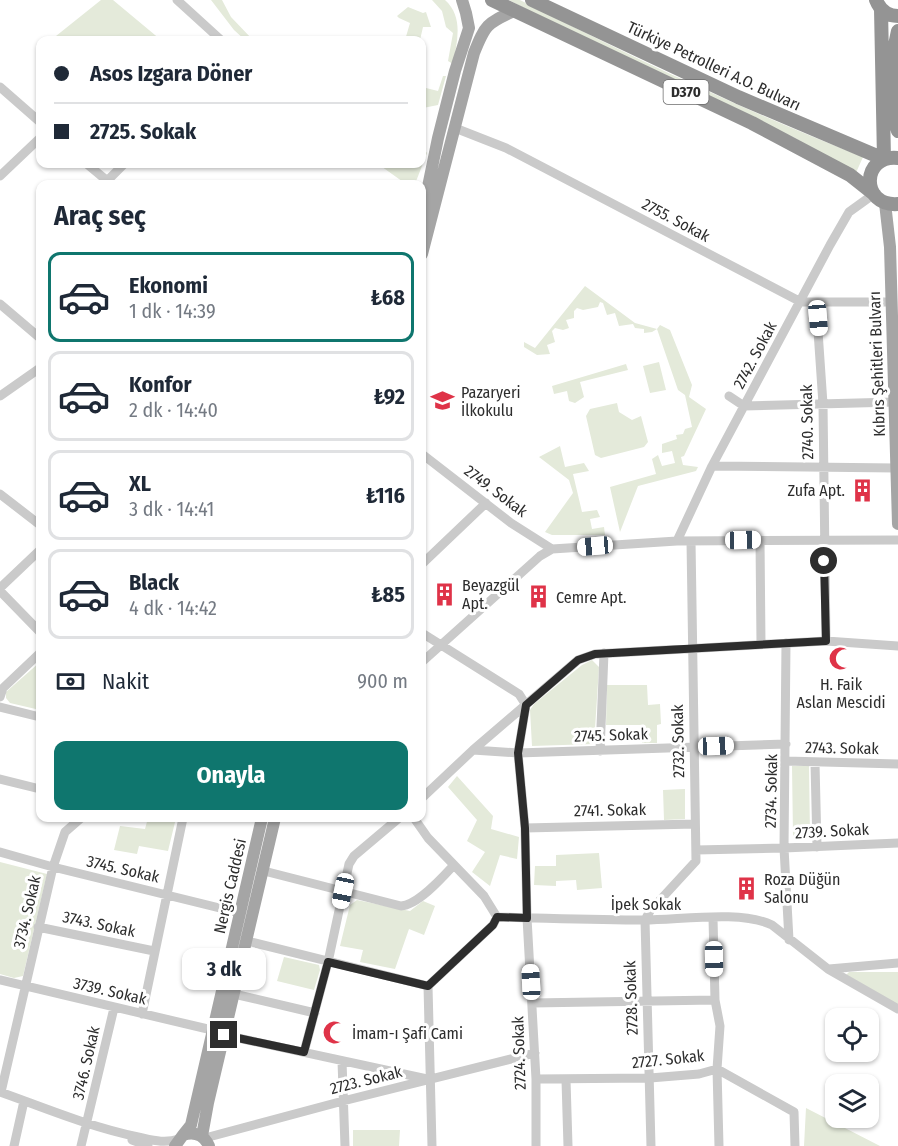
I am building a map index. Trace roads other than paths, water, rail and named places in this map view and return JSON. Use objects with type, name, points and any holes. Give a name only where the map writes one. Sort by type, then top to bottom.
[{"type":"highway","name":"D370","points":[[492,0],[752,123],[850,175],[885,200]]},
{"type":"highway","name":"Türkiye Petrolleri A.O. Bulvarı","points":[[532,0],[738,97],[891,158]]},
{"type":"highway","points":[[878,4],[891,158],[878,163],[870,174],[869,181],[885,200]]},
{"type":"highway","points":[[878,4],[886,14],[898,16]]},
{"type":"highway","points":[[898,31],[894,50],[895,121],[898,131]]},
{"type":"main road","points":[[426,196],[454,75],[469,28],[462,0]]},
{"type":"main road","points":[[426,239],[481,33],[491,21],[514,10]]},
{"type":"main road","name":"Kıbrıs Şehitleri Bulvarı","points":[[885,200],[890,247],[898,524]]},
{"type":"main road","name":"Nergis Caddesi","points":[[205,1140],[207,1103],[218,1033],[240,913],[261,822]]},
{"type":"main road","name":"Nergis Caddesi","points":[[179,1140],[191,1125],[218,1033],[234,994],[274,822]]},
{"type":"main road","points":[[179,1140],[194,1133],[205,1140]]},
{"type":"street","points":[[177,0],[217,36]]},
{"type":"street","points":[[0,87],[36,119]]},
{"type":"street","name":"2755. Sokak","points":[[455,128],[506,148],[801,303]]},
{"type":"street","points":[[0,176],[36,142]]},
{"type":"street","points":[[92,168],[106,180]]},
{"type":"street","points":[[111,180],[121,168]]},
{"type":"street","name":"2742. Sokak","points":[[677,541],[712,466],[849,213],[885,200]]},
{"type":"street","name":"2740. Sokak","points":[[816,302],[823,404],[826,641]]},
{"type":"street","points":[[801,303],[890,302]]},
{"type":"street","points":[[0,304],[36,335]]},
{"type":"street","points":[[0,396],[36,371]]},
{"type":"street","points":[[729,396],[744,406],[895,402]]},
{"type":"street","name":"2749. Sokak","points":[[426,457],[552,549]]},
{"type":"street","points":[[712,466],[896,468]]},
{"type":"street","points":[[0,494],[36,522]]},
{"type":"street","points":[[426,560],[486,503]]},
{"type":"street","points":[[760,540],[761,644]]},
{"type":"street","points":[[426,658],[540,556],[552,549],[677,541],[898,540]]},
{"type":"street","name":"2732. Sokak","points":[[645,920],[650,911],[696,861],[692,747],[691,541]]},
{"type":"street","points":[[36,554],[0,589],[36,628]]},
{"type":"street","points":[[426,636],[519,694],[526,705]]},
{"type":"street","points":[[426,794],[473,750],[578,660],[595,654],[826,641],[898,646]]},
{"type":"street","name":"2734. Sokak","points":[[786,643],[784,848],[789,940]]},
{"type":"street","points":[[600,751],[604,653]]},
{"type":"street","points":[[0,697],[3,688],[36,657]]},
{"type":"street","name":"2724. Sokak","points":[[526,705],[518,753],[525,828],[527,918],[536,1079],[536,1146]]},
{"type":"street","points":[[0,707],[36,716]]},
{"type":"street","name":"2745. Sokak","points":[[473,750],[518,753],[786,744]]},
{"type":"street","name":"2743. Sokak","points":[[786,761],[898,764]]},
{"type":"street","points":[[815,763],[817,847]]},
{"type":"street","points":[[0,779],[36,788]]},
{"type":"street","name":"3734. Sokak","points":[[1,1092],[53,867],[65,832],[76,822]]},
{"type":"street","points":[[142,1014],[182,822]]},
{"type":"street","points":[[304,1052],[328,962],[349,864],[354,856],[394,822]]},
{"type":"street","points":[[417,822],[453,866],[484,896],[497,917],[493,925],[428,986],[432,1146]]},
{"type":"street","name":"2741. Sokak","points":[[525,828],[695,824]]},
{"type":"street","name":"2739. Sokak","points":[[696,850],[898,843]]},
{"type":"street","name":"3745. Sokak","points":[[0,852],[240,913]]},
{"type":"street","points":[[264,872],[394,906],[406,906],[430,890],[453,866]]},
{"type":"street","name":"İpek Sokak","points":[[497,917],[762,920],[772,925],[828,969],[898,1009]]},
{"type":"street","points":[[713,918],[715,1000],[720,1026],[717,1069],[719,1146]]},
{"type":"street","name":"2728. Sokak","points":[[645,920],[645,1000],[651,1146]]},
{"type":"street","name":"3743. Sokak","points":[[38,927],[154,951]]},
{"type":"street","points":[[247,941],[428,986]]},
{"type":"street","points":[[828,969],[898,963]]},
{"type":"street","name":"3739. Sokak","points":[[0,980],[218,1033],[429,1079]]},
{"type":"street","points":[[234,994],[315,1013]]},
{"type":"street","points":[[532,1003],[715,1000]]},
{"type":"street","name":"3746. Sokak","points":[[81,1146],[114,1008]]},
{"type":"street","name":"2723. Sokak","points":[[205,1140],[343,1101],[535,1053]]},
{"type":"street","points":[[342,1061],[345,1146]]},
{"type":"street","name":"2727. Sokak","points":[[536,1079],[650,1078],[699,1074],[717,1069],[794,1112],[795,1146]]},
{"type":"street","points":[[566,1080],[568,1146]]},
{"type":"street","points":[[1,1092],[87,1125],[119,1134],[169,1142],[179,1140]]},
{"type":"street","points":[[14,1146],[24,1101]]},
{"type":"street","points":[[119,1134],[148,1146]]},
{"type":"place","name":"Pazaryeri İlkokulu","points":[[443,401]]},
{"type":"place","name":"Zufa Apt.","points":[[863,490]]},
{"type":"place","name":"Beyazgül Apt.","points":[[444,594]]},
{"type":"place","name":"Cemre Apt.","points":[[538,597]]},
{"type":"place","name":"H. Faik Aslan Mescidi","points":[[841,659]]},
{"type":"place","name":"Roza Düğün Salonu","points":[[746,888]]},
{"type":"place","name":"İmam-ı Şafi Cami","points":[[334,1033]]}]
